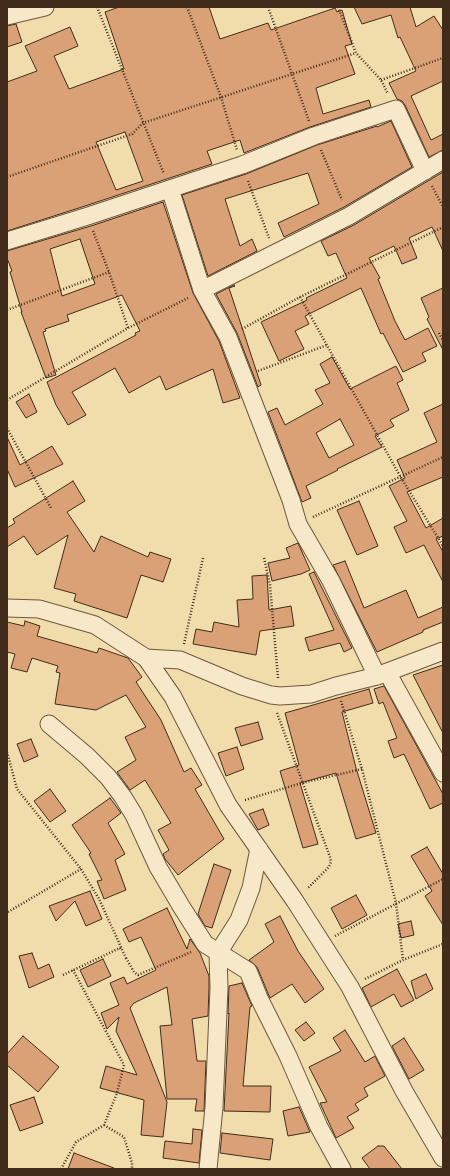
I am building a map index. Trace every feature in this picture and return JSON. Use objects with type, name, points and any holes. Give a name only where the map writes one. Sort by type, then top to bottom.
[{"type":"street","points":[[7,16],[45,7]]},
{"type":"street","points":[[7,241],[242,165],[314,136],[396,109],[425,171]]},
{"type":"street","points":[[202,290],[349,216],[443,160]]},
{"type":"street","points":[[170,189],[202,290],[228,337],[291,500],[298,524],[382,674],[443,773]]},
{"type":"street","points":[[7,608],[39,609],[95,625],[146,658],[173,697],[228,805],[295,901],[350,987],[404,1091],[443,1158]]},
{"type":"street","points":[[146,658],[180,660],[242,686],[275,696],[311,694],[382,674],[443,651]]},
{"type":"street","points":[[49,724],[87,756],[108,777],[123,797],[134,815],[158,866],[181,906],[212,949],[248,971],[319,1127],[342,1169]]},
{"type":"street","points":[[212,949],[239,920],[251,888],[259,850]]},
{"type":"street","points":[[208,1169],[214,1107],[219,988],[212,949]]},
{"type":"path","points":[[97,7],[170,189]]},
{"type":"path","points":[[187,7],[221,97],[242,165],[274,254]]},
{"type":"path","points":[[268,7],[293,73],[314,136],[349,216]]},
{"type":"path","points":[[338,7],[356,53],[382,80],[396,109]]},
{"type":"path","points":[[7,177],[132,134],[143,123],[356,53]]},
{"type":"path","points":[[382,80],[443,58]]},
{"type":"path","points":[[425,171],[443,207]]},
{"type":"path","points":[[88,216],[128,328]]},
{"type":"path","points":[[228,337],[300,297],[443,227]]},
{"type":"path","points":[[7,310],[109,272]]},
{"type":"path","points":[[7,400],[128,328],[202,290]]},
{"type":"path","points":[[300,297],[400,476],[443,546]]},
{"type":"path","points":[[439,333],[443,340]]},
{"type":"path","points":[[243,376],[327,345]]},
{"type":"path","points":[[7,428],[51,508]]},
{"type":"path","points":[[298,524],[443,457]]},
{"type":"path","points":[[180,660],[203,558]]},
{"type":"path","points":[[264,558],[270,585],[275,696],[302,783],[331,862],[329,867],[295,901]]},
{"type":"path","points":[[336,686],[362,769],[396,903],[403,960]]},
{"type":"path","points":[[7,752],[17,789],[80,869],[99,899],[126,958]]},
{"type":"path","points":[[228,805],[302,783],[362,769]]},
{"type":"path","points":[[8,912],[80,869]]},
{"type":"path","points":[[323,943],[443,879]]},
{"type":"path","points":[[350,987],[403,960],[443,944]]},
{"type":"path","points":[[63,975],[120,948],[134,972],[138,975],[212,949]]},
{"type":"path","points":[[61,1169],[76,1142],[104,1125],[117,1093],[124,1065],[73,970]]},
{"type":"path","points":[[104,1125],[124,1137],[132,1163],[132,1169]]},
{"type":"building","points":[[119,7],[209,7],[220,39],[268,23],[271,30],[335,8],[337,12],[342,10],[352,44],[345,46],[355,74],[316,88],[323,114],[369,100],[371,107],[310,127],[244,153],[240,140],[207,151],[212,164],[7,231],[7,82],[37,71],[25,46],[70,27],[78,46],[54,56],[69,89],[124,69],[105,12]],"holes":[[[125,132],[143,181],[116,190],[96,142]]]},
{"type":"building","points":[[354,7],[410,7],[416,27],[434,16],[443,30],[443,81],[411,96],[431,140],[443,134],[443,150],[429,157],[405,105],[402,101],[397,99],[389,83],[416,71],[400,37],[398,38],[391,15],[362,24]]},
{"type":"building","points":[[16,24],[22,42],[7,47],[7,26]]},
{"type":"building","points":[[391,121],[412,167],[344,207],[284,237],[278,223],[319,204],[308,173],[225,199],[240,246],[252,239],[257,251],[208,276],[182,195],[246,174],[317,145],[377,127]]},
{"type":"building","points":[[443,172],[443,251],[432,227],[409,238],[417,258],[402,264],[394,246],[369,258],[380,278],[378,279],[395,321],[405,340],[428,328],[437,346],[422,353],[426,361],[403,372],[383,333],[381,334],[361,288],[305,316],[309,324],[295,331],[304,349],[279,361],[261,322],[307,300],[306,298],[347,278],[336,253],[328,256],[321,241],[354,225]]},
{"type":"building","points":[[163,202],[193,293],[219,341],[240,398],[223,403],[213,369],[166,390],[160,376],[129,393],[115,368],[72,392],[86,415],[68,425],[56,405],[47,382],[136,335],[135,333],[140,331],[122,295],[67,315],[69,321],[45,329],[46,331],[43,332],[56,375],[46,378],[21,312],[10,272],[12,271],[7,258],[7,251],[91,226]],"holes":[[[80,239],[95,284],[62,296],[50,249]]]},
{"type":"building","points":[[234,285],[235,286],[229,288],[261,385],[258,387],[237,333],[216,294]]},
{"type":"building","points":[[443,288],[443,350],[427,319],[429,317],[421,298]]},
{"type":"building","points":[[332,357],[350,389],[396,366],[403,380],[397,383],[409,410],[390,420],[394,426],[375,436],[382,447],[306,486],[311,498],[302,502],[268,412],[277,408],[285,425],[323,404],[315,390],[330,383],[320,364]],"holes":[[[340,419],[354,445],[329,458],[316,433]]]},
{"type":"building","points":[[29,394],[37,412],[26,418],[16,402]]},
{"type":"building","points":[[443,404],[443,477],[407,492],[426,528],[443,518],[443,536],[436,539],[443,552],[443,582],[424,545],[406,553],[394,527],[407,521],[389,486],[405,478],[397,460],[437,442],[424,413]]},
{"type":"building","points":[[7,437],[20,465],[52,446],[63,464],[15,487],[7,469]]},
{"type":"building","points":[[73,481],[85,501],[67,512],[94,552],[101,536],[148,557],[150,552],[171,559],[163,582],[141,575],[127,618],[74,601],[76,594],[54,588],[68,535],[37,555],[24,536],[7,547],[7,528],[15,523],[13,519]]},
{"type":"building","points":[[359,501],[378,546],[357,555],[337,510]]},
{"type":"building","points":[[298,543],[310,570],[301,574],[272,581],[268,563],[290,558],[286,548]]},
{"type":"building","points":[[345,561],[364,608],[406,590],[418,618],[443,607],[443,622],[377,652],[333,565]]},
{"type":"building","points":[[314,572],[352,648],[344,652],[340,643],[309,651],[305,638],[334,630],[309,574]]},
{"type":"building","points":[[267,575],[269,610],[291,606],[294,626],[260,631],[256,655],[193,644],[196,629],[212,632],[214,622],[239,627],[237,600],[253,599],[252,576]]},
{"type":"building","points":[[25,621],[40,626],[37,636],[97,653],[99,648],[128,658],[142,677],[136,682],[161,720],[184,772],[191,768],[202,785],[195,789],[224,839],[178,875],[165,859],[163,854],[169,850],[158,830],[171,823],[145,780],[130,790],[117,772],[136,760],[125,737],[146,727],[126,695],[96,710],[55,704],[60,673],[56,672],[58,666],[32,658],[27,672],[11,668],[15,654],[7,652],[7,622],[24,626]]},
{"type":"building","points":[[443,665],[443,733],[413,675]]},
{"type":"building","points":[[384,686],[443,794],[443,803],[430,809],[404,754],[394,758],[388,741],[397,738],[383,702],[379,704],[374,689]]},
{"type":"building","points":[[369,689],[373,703],[342,712],[356,768],[376,833],[356,839],[336,773],[300,783],[318,844],[303,848],[280,771],[299,765],[285,713]]},
{"type":"building","points":[[258,722],[263,739],[241,746],[235,728]]},
{"type":"building","points":[[31,739],[38,756],[24,762],[17,744]]},
{"type":"building","points":[[237,747],[244,769],[226,776],[218,753]]},
{"type":"building","points":[[50,789],[66,811],[50,822],[34,801]]},
{"type":"building","points":[[110,798],[121,813],[108,823],[125,854],[115,860],[126,890],[104,899],[97,881],[102,880],[89,854],[91,853],[72,825]]},
{"type":"building","points":[[263,809],[269,825],[258,830],[249,814]]},
{"type":"building","points":[[427,847],[443,874],[443,925],[425,896],[432,891],[411,856]]},
{"type":"building","points":[[214,864],[231,870],[212,928],[205,926],[198,914]]},
{"type":"building","points":[[90,891],[102,919],[86,926],[75,901],[56,921],[49,906]]},
{"type":"building","points":[[356,895],[367,915],[342,929],[331,908]]},
{"type":"building","points":[[167,908],[187,949],[190,939],[200,953],[209,976],[209,988],[208,1016],[192,1019],[197,1061],[206,1061],[204,1111],[195,1111],[197,1099],[167,1099],[160,1026],[172,1025],[167,987],[134,1003],[130,1008],[167,1102],[163,1137],[141,1135],[144,1100],[100,1088],[106,1066],[137,1075],[116,1031],[119,1017],[107,1029],[101,1013],[119,1005],[110,983],[124,977],[127,984],[156,970],[141,937],[129,942],[123,929]]},
{"type":"building","points":[[280,916],[298,951],[324,989],[305,1003],[292,984],[270,998],[257,967],[249,960],[274,942],[265,924]]},
{"type":"building","points":[[411,921],[414,935],[401,938],[398,924]]},
{"type":"building","points":[[32,953],[38,969],[49,964],[54,977],[29,988],[19,956]]},
{"type":"building","points":[[103,959],[111,976],[88,987],[80,970]]},
{"type":"building","points":[[397,969],[414,1000],[401,1007],[394,994],[371,1007],[362,988]]},
{"type":"building","points":[[426,974],[433,989],[416,999],[411,981]]},
{"type":"building","points":[[242,983],[252,1006],[250,1007],[243,1086],[271,1086],[270,1112],[224,1111],[229,986]]},
{"type":"building","points":[[306,1022],[315,1033],[304,1041],[295,1030]]},
{"type":"building","points":[[345,1030],[365,1062],[375,1056],[385,1076],[364,1088],[368,1096],[355,1104],[359,1110],[347,1117],[354,1128],[336,1138],[320,1103],[327,1102],[309,1067],[341,1051],[333,1038]]},
{"type":"building","points":[[23,1036],[59,1067],[38,1092],[7,1065],[7,1054]]},
{"type":"building","points":[[404,1038],[424,1070],[409,1079],[392,1046]]},
{"type":"building","points":[[34,1097],[43,1123],[20,1131],[10,1105]]},
{"type":"building","points":[[299,1107],[310,1132],[288,1136],[283,1111]]},
{"type":"building","points":[[193,1129],[202,1130],[199,1163],[163,1158],[165,1141],[192,1144]]},
{"type":"building","points":[[222,1133],[273,1139],[270,1160],[220,1153]]},
{"type":"building","points":[[378,1146],[384,1146],[402,1169],[370,1169],[362,1158]]},
{"type":"building","points":[[74,1153],[114,1168],[68,1169]]}]
